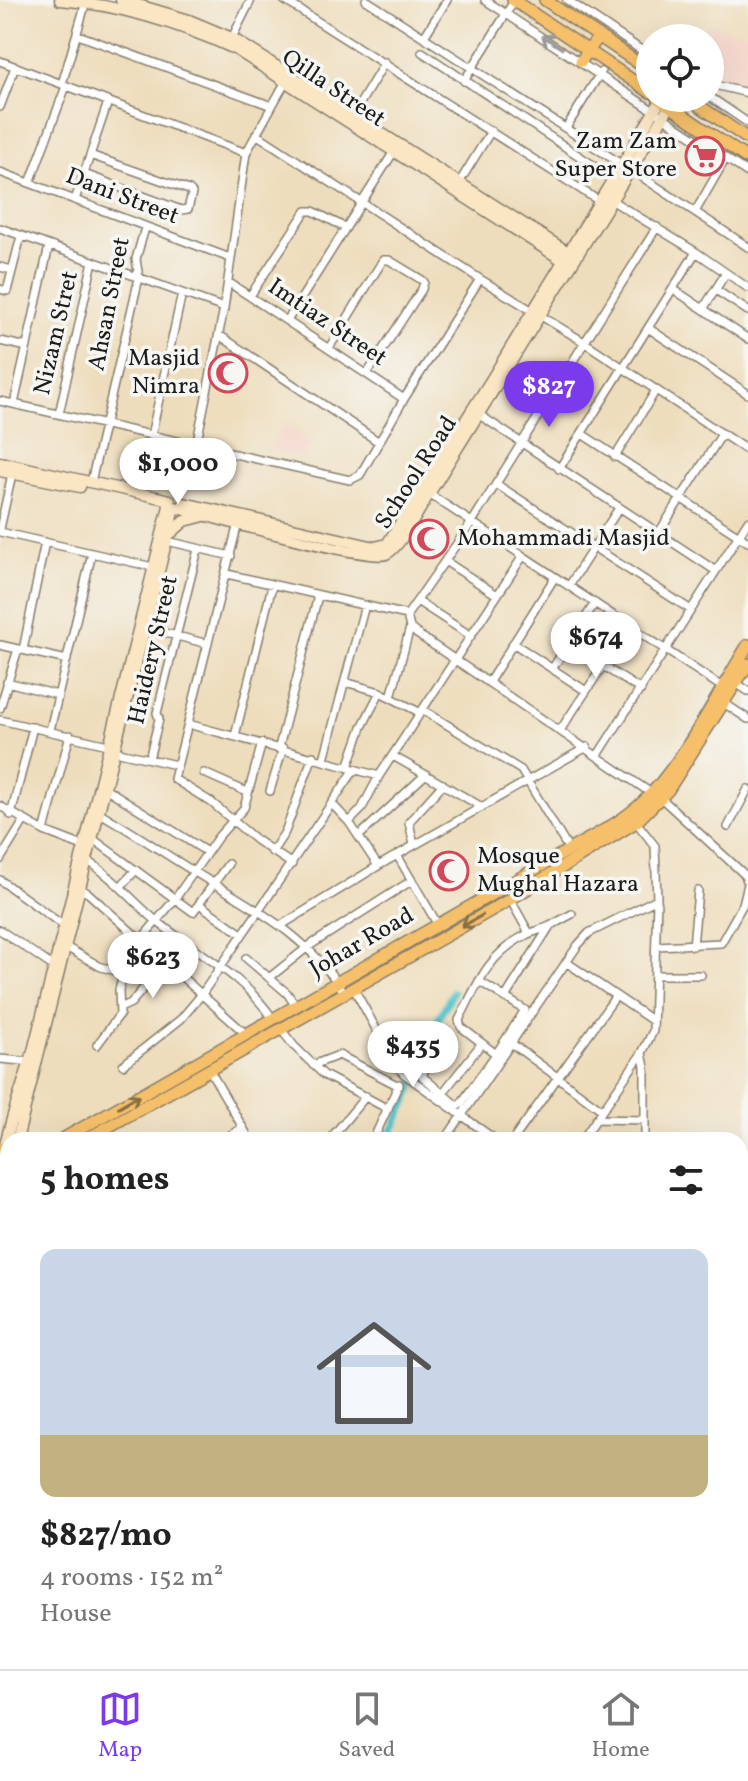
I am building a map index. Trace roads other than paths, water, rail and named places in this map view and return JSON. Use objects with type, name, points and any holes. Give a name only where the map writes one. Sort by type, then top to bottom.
[{"type":"main road","points":[[514,0],[589,51],[603,68],[636,85]]},
{"type":"main road","points":[[545,0],[602,31],[636,59]]},
{"type":"main road","points":[[581,61],[602,31]]},
{"type":"main road","points":[[672,112],[748,159]]},
{"type":"main road","points":[[708,112],[748,139]]},
{"type":"main road","name":"Johar Road","points":[[75,1132],[247,1035],[277,1024],[297,1007],[345,988],[438,925],[656,796],[748,645]]},
{"type":"main road","name":"Johar Road","points":[[99,1132],[209,1069],[277,1024],[510,899],[636,822],[724,703],[748,664]]},
{"type":"street","name":"Qilla Street","points":[[60,0],[86,2],[232,38],[569,259]]},
{"type":"street","name":"Qilla Street","points":[[121,0],[188,25],[235,49],[393,153],[569,259]]},
{"type":"street","points":[[232,38],[251,0]]},
{"type":"street","points":[[284,0],[491,131],[605,200],[657,227],[748,288]]},
{"type":"street","points":[[366,0],[748,247]]},
{"type":"street","points":[[424,37],[447,0]]},
{"type":"street","points":[[485,0],[581,61],[603,68],[636,89]]},
{"type":"street","points":[[464,81],[514,0]]},
{"type":"street","points":[[567,0],[602,31],[636,49]]},
{"type":"street","points":[[30,183],[64,85],[86,2]]},
{"type":"street","points":[[78,35],[272,106]]},
{"type":"street","points":[[422,52],[617,181]]},
{"type":"street","points":[[0,61],[246,153]]},
{"type":"street","points":[[353,115],[385,62]]},
{"type":"street","points":[[0,107],[15,67]]},
{"type":"street","points":[[566,128],[603,68]]},
{"type":"street","points":[[196,446],[224,308],[246,153],[286,81]]},
{"type":"street","points":[[724,87],[748,93]]},
{"type":"street","points":[[75,200],[108,102]]},
{"type":"street","points":[[724,107],[748,123]]},
{"type":"street","points":[[605,200],[658,112]]},
{"type":"street","points":[[669,112],[748,173]]},
{"type":"street","points":[[458,184],[491,131]]},
{"type":"street","points":[[256,134],[480,279],[584,342],[748,451]]},
{"type":"street","points":[[287,321],[393,153]]},
{"type":"street","points":[[84,174],[181,210],[188,209],[192,193],[189,190],[90,155]]},
{"type":"street","points":[[695,212],[726,158]]},
{"type":"street","name":"Dani Street","points":[[0,172],[230,258]]},
{"type":"street","name":"School Road","points":[[6,472],[91,482],[206,516],[220,515],[238,523],[371,556],[387,554],[605,200]]},
{"type":"street","points":[[250,296],[306,211],[313,211],[346,228]]},
{"type":"street","points":[[391,697],[410,628],[407,615],[472,522],[657,227]]},
{"type":"street","points":[[0,228],[224,308]]},
{"type":"street","name":"Ahsan Street","points":[[91,482],[139,278],[136,259],[145,228]]},
{"type":"street","points":[[0,289],[7,291],[21,236]]},
{"type":"street","points":[[14,404],[49,246]]},
{"type":"street","points":[[559,469],[696,252]]},
{"type":"street","points":[[329,348],[383,260],[389,260],[422,280],[422,289],[367,374]]},
{"type":"street","name":"Nizam Stret","points":[[59,414],[93,261]]},
{"type":"street","points":[[0,267],[12,270]]},
{"type":"street","points":[[703,309],[726,273]]},
{"type":"street","points":[[0,401],[350,480],[360,475],[480,279]]},
{"type":"street","name":"Imtiaz Street","points":[[228,282],[404,399]]},
{"type":"street","points":[[673,289],[748,339]]},
{"type":"street","points":[[716,290],[748,311]]},
{"type":"street","points":[[151,436],[182,293]]},
{"type":"street","name":"School Road","points":[[0,462],[40,475],[220,515],[375,547],[387,544],[429,494],[536,312]]},
{"type":"street","points":[[648,328],[748,394]]},
{"type":"street","points":[[219,335],[379,442]]},
{"type":"street","points":[[0,341],[27,347]]},
{"type":"street","points":[[615,457],[656,390]]},
{"type":"street","points":[[478,414],[716,571]]},
{"type":"street","points":[[582,434],[748,542]]},
{"type":"street","points":[[658,534],[722,434]]},
{"type":"street","points":[[6,472],[0,530],[153,567]]},
{"type":"street","points":[[496,484],[691,610]]},
{"type":"street","points":[[429,494],[722,687]]},
{"type":"street","points":[[10,1132],[34,1062],[66,947],[83,846],[146,628],[168,538],[172,504]]},
{"type":"street","points":[[19,1132],[64,926],[88,861],[153,567],[172,504]]},
{"type":"street","points":[[569,586],[619,508]]},
{"type":"street","points":[[168,538],[185,521],[206,516]]},
{"type":"street","points":[[598,755],[748,521]]},
{"type":"street","points":[[238,523],[174,779],[292,864]]},
{"type":"street","points":[[168,538],[231,556]]},
{"type":"street","points":[[0,708],[4,687],[20,649],[45,542]]},
{"type":"street","name":"Haidery Street","points":[[149,759],[159,719],[157,713],[198,549]]},
{"type":"street","points":[[50,730],[92,553]]},
{"type":"street","points":[[349,822],[361,810],[379,776],[523,556]]},
{"type":"street","points":[[445,561],[497,595]]},
{"type":"street","points":[[227,574],[407,615]]},
{"type":"street","points":[[489,682],[555,577]]},
{"type":"street","points":[[235,736],[272,586]]},
{"type":"street","points":[[270,791],[318,596]]},
{"type":"street","points":[[417,601],[471,636]]},
{"type":"street","points":[[552,669],[595,603]]},
{"type":"street","points":[[324,759],[365,605]]},
{"type":"street","points":[[146,628],[208,644]]},
{"type":"street","points":[[410,628],[656,796],[747,879],[743,904],[721,943],[656,946]]},
{"type":"street","points":[[513,643],[586,691]]},
{"type":"street","points":[[568,644],[641,690]]},
{"type":"street","points":[[0,645],[67,660]]},
{"type":"street","points":[[561,729],[603,666]]},
{"type":"street","points":[[345,682],[380,692],[422,711],[521,770],[569,850]]},
{"type":"street","points":[[736,683],[748,691]]},
{"type":"street","points":[[4,687],[58,695]]},
{"type":"street","points":[[123,1065],[181,1019],[202,994],[292,864],[352,768],[362,727],[380,692]]},
{"type":"street","points":[[724,703],[748,719]]},
{"type":"street","points":[[0,720],[70,735],[176,765]]},
{"type":"street","points":[[188,724],[379,776]]},
{"type":"street","points":[[11,815],[33,727]]},
{"type":"street","points":[[44,831],[70,735]]},
{"type":"street","points":[[97,1045],[120,1014],[119,990],[124,973],[141,943],[207,852],[244,808],[262,743]]},
{"type":"street","points":[[280,926],[414,845],[587,747]]},
{"type":"street","points":[[272,852],[285,832],[313,756]]},
{"type":"street","points":[[393,756],[482,807]]},
{"type":"street","points":[[204,773],[247,792]]},
{"type":"street","points":[[359,836],[426,774]]},
{"type":"street","points":[[414,845],[409,822],[443,784]]},
{"type":"street","points":[[105,788],[207,852]]},
{"type":"street","points":[[728,827],[745,802],[748,789]]},
{"type":"street","points":[[332,804],[349,822],[378,866]]},
{"type":"street","points":[[0,806],[44,831],[83,846]]},
{"type":"street","points":[[100,813],[309,946],[345,988],[407,1076],[484,1132]]},
{"type":"street","points":[[0,860],[24,821]]},
{"type":"street","points":[[587,1132],[642,1053],[653,1031],[657,899],[655,846],[636,822]]},
{"type":"street","points":[[93,839],[193,912],[228,864]]},
{"type":"street","points":[[397,855],[438,925]]},
{"type":"street","points":[[88,861],[121,886],[157,921],[257,996],[277,1024],[324,1075],[388,1109]]},
{"type":"street","points":[[121,886],[136,870]]},
{"type":"street","points":[[0,880],[64,926]]},
{"type":"street","points":[[269,978],[309,946],[411,881]]},
{"type":"street","points":[[78,888],[247,1035]]},
{"type":"street","points":[[693,946],[698,891]]},
{"type":"street","points":[[510,899],[529,933]]},
{"type":"street","points":[[450,1132],[589,933],[657,899]]},
{"type":"street","points":[[199,904],[242,934]]},
{"type":"street","points":[[496,1054],[461,1027],[459,1020],[479,981],[494,957],[529,933],[537,933],[572,914]]},
{"type":"street","points":[[506,996],[550,926]]},
{"type":"street","points":[[0,930],[54,967]]},
{"type":"street","points":[[66,947],[101,967],[124,973]]},
{"type":"street","points":[[246,958],[297,1007]]},
{"type":"street","points":[[566,962],[653,1021]]},
{"type":"street","points":[[120,1008],[131,1003],[165,963]]},
{"type":"street","points":[[655,975],[701,975]]},
{"type":"street","points":[[437,1040],[422,1074],[442,1094],[460,1105],[525,1012],[525,1008],[479,981]]},
{"type":"street","points":[[519,1132],[616,996]]},
{"type":"street","points":[[442,1094],[482,1043]]},
{"type":"street","points":[[511,1043],[602,1110]]},
{"type":"street","points":[[642,1053],[645,1067],[645,1132]]},
{"type":"street","points":[[313,1065],[339,1055],[399,1086]]},
{"type":"street","points":[[0,1059],[34,1062]]},
{"type":"street","points":[[209,1069],[245,1132]]},
{"type":"street","points":[[377,1132],[407,1076]]},
{"type":"street","points":[[336,1132],[366,1096]]},
{"type":"street","points":[[596,1119],[645,1120]]},
{"type":"street","points":[[235,1132],[242,1128]]},
{"type":"waterway","points":[[392,1132],[410,1094],[430,1034],[453,992]]},
{"type":"place","name":"Zam Zam Super Store","points":[[705,156]]},
{"type":"place","name":"Masjid Nimra","points":[[228,373]]},
{"type":"place","name":"Mohammadi Masjid","points":[[429,539]]},
{"type":"place","name":"Mosque Mughal Hazara","points":[[449,871]]}]
